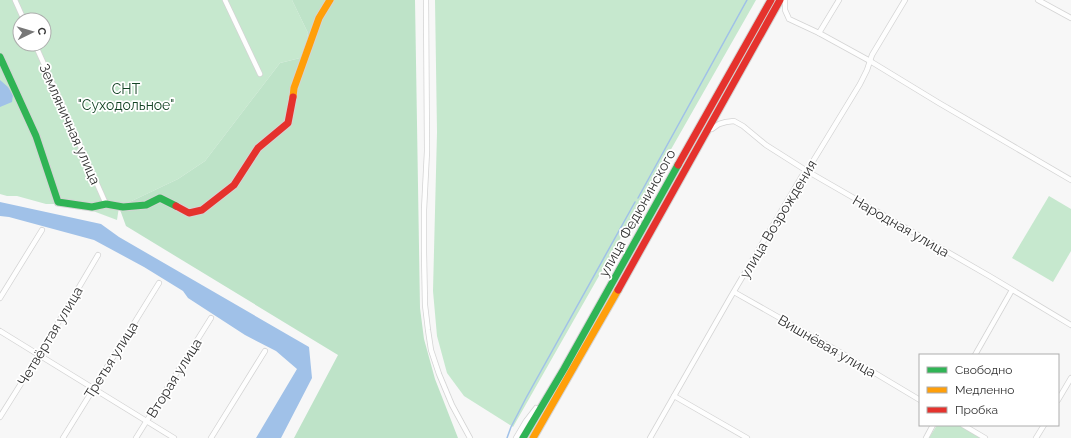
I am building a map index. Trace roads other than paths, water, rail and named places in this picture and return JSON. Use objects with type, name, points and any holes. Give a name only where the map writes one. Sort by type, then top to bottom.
[{"type":"main road","points":[[0,57],[36,136],[58,202],[92,207],[106,204],[123,207],[146,205],[160,198],[188,212],[202,210],[234,185],[258,148],[288,123],[294,88],[319,18],[330,0]]},
{"type":"main road","name":"улица Федюнинского","points":[[523,438],[689,148],[771,0]]},
{"type":"main road","name":"улица Федюнинского","points":[[533,438],[707,132],[780,0]]},
{"type":"street","points":[[15,0],[20,12]]},
{"type":"street","points":[[225,0],[260,74]]},
{"type":"street","points":[[426,0],[427,151],[424,210],[425,305],[431,350],[439,374],[452,405],[470,438]]},
{"type":"street","points":[[785,0],[785,10],[789,19],[819,33],[870,61],[952,111],[1071,180]]},
{"type":"street","points":[[819,33],[839,0]]},
{"type":"street","name":"улица Возрождения","points":[[650,438],[802,176],[807,171],[867,70],[872,55],[905,0]]},
{"type":"street","points":[[1038,0],[1071,18]]},
{"type":"street","name":"Земляничная улица","points":[[38,52],[106,204]]},
{"type":"street","name":"Народная улица","points":[[707,132],[719,124],[734,121],[807,171],[1071,325]]},
{"type":"street","points":[[0,298],[42,230]]},
{"type":"street","name":"Четвёртая улица","points":[[0,417],[39,355],[98,255]]},
{"type":"street","name":"Третья улица","points":[[63,438],[159,283]]},
{"type":"street","points":[[976,354],[1012,290]]},
{"type":"street","name":"Вишнёвая улица","points":[[734,292],[919,399]]},
{"type":"street","name":"Вторая улица","points":[[136,438],[211,318]]},
{"type":"street","points":[[0,331],[174,438]]},
{"type":"street","points":[[211,438],[265,351]]},
{"type":"street","points":[[1059,398],[1071,378]]},
{"type":"street","points":[[516,438],[526,421],[553,388]]},
{"type":"street","points":[[674,396],[747,438]]},
{"type":"street","points":[[537,438],[546,415]]},
{"type":"street","points":[[926,438],[932,426]]},
{"type":"street","points":[[965,426],[985,438]]},
{"type":"street","points":[[1036,438],[1043,426]]},
{"type":"water","points":[[0,80],[8,87],[13,95],[12,102],[0,107]]},
{"type":"water","points":[[0,202],[101,224],[119,237],[309,347],[312,378],[281,438],[256,438],[297,369],[276,351],[245,335],[188,298],[183,291],[144,267],[94,240],[9,217],[0,216]]},
{"type":"waterway","points":[[638,198],[747,0]]},
{"type":"waterway","points":[[507,438],[526,398],[635,202]]},
{"type":"park label","name":"СНТ \"Суходольное\"","points":[[126,98]]}]
